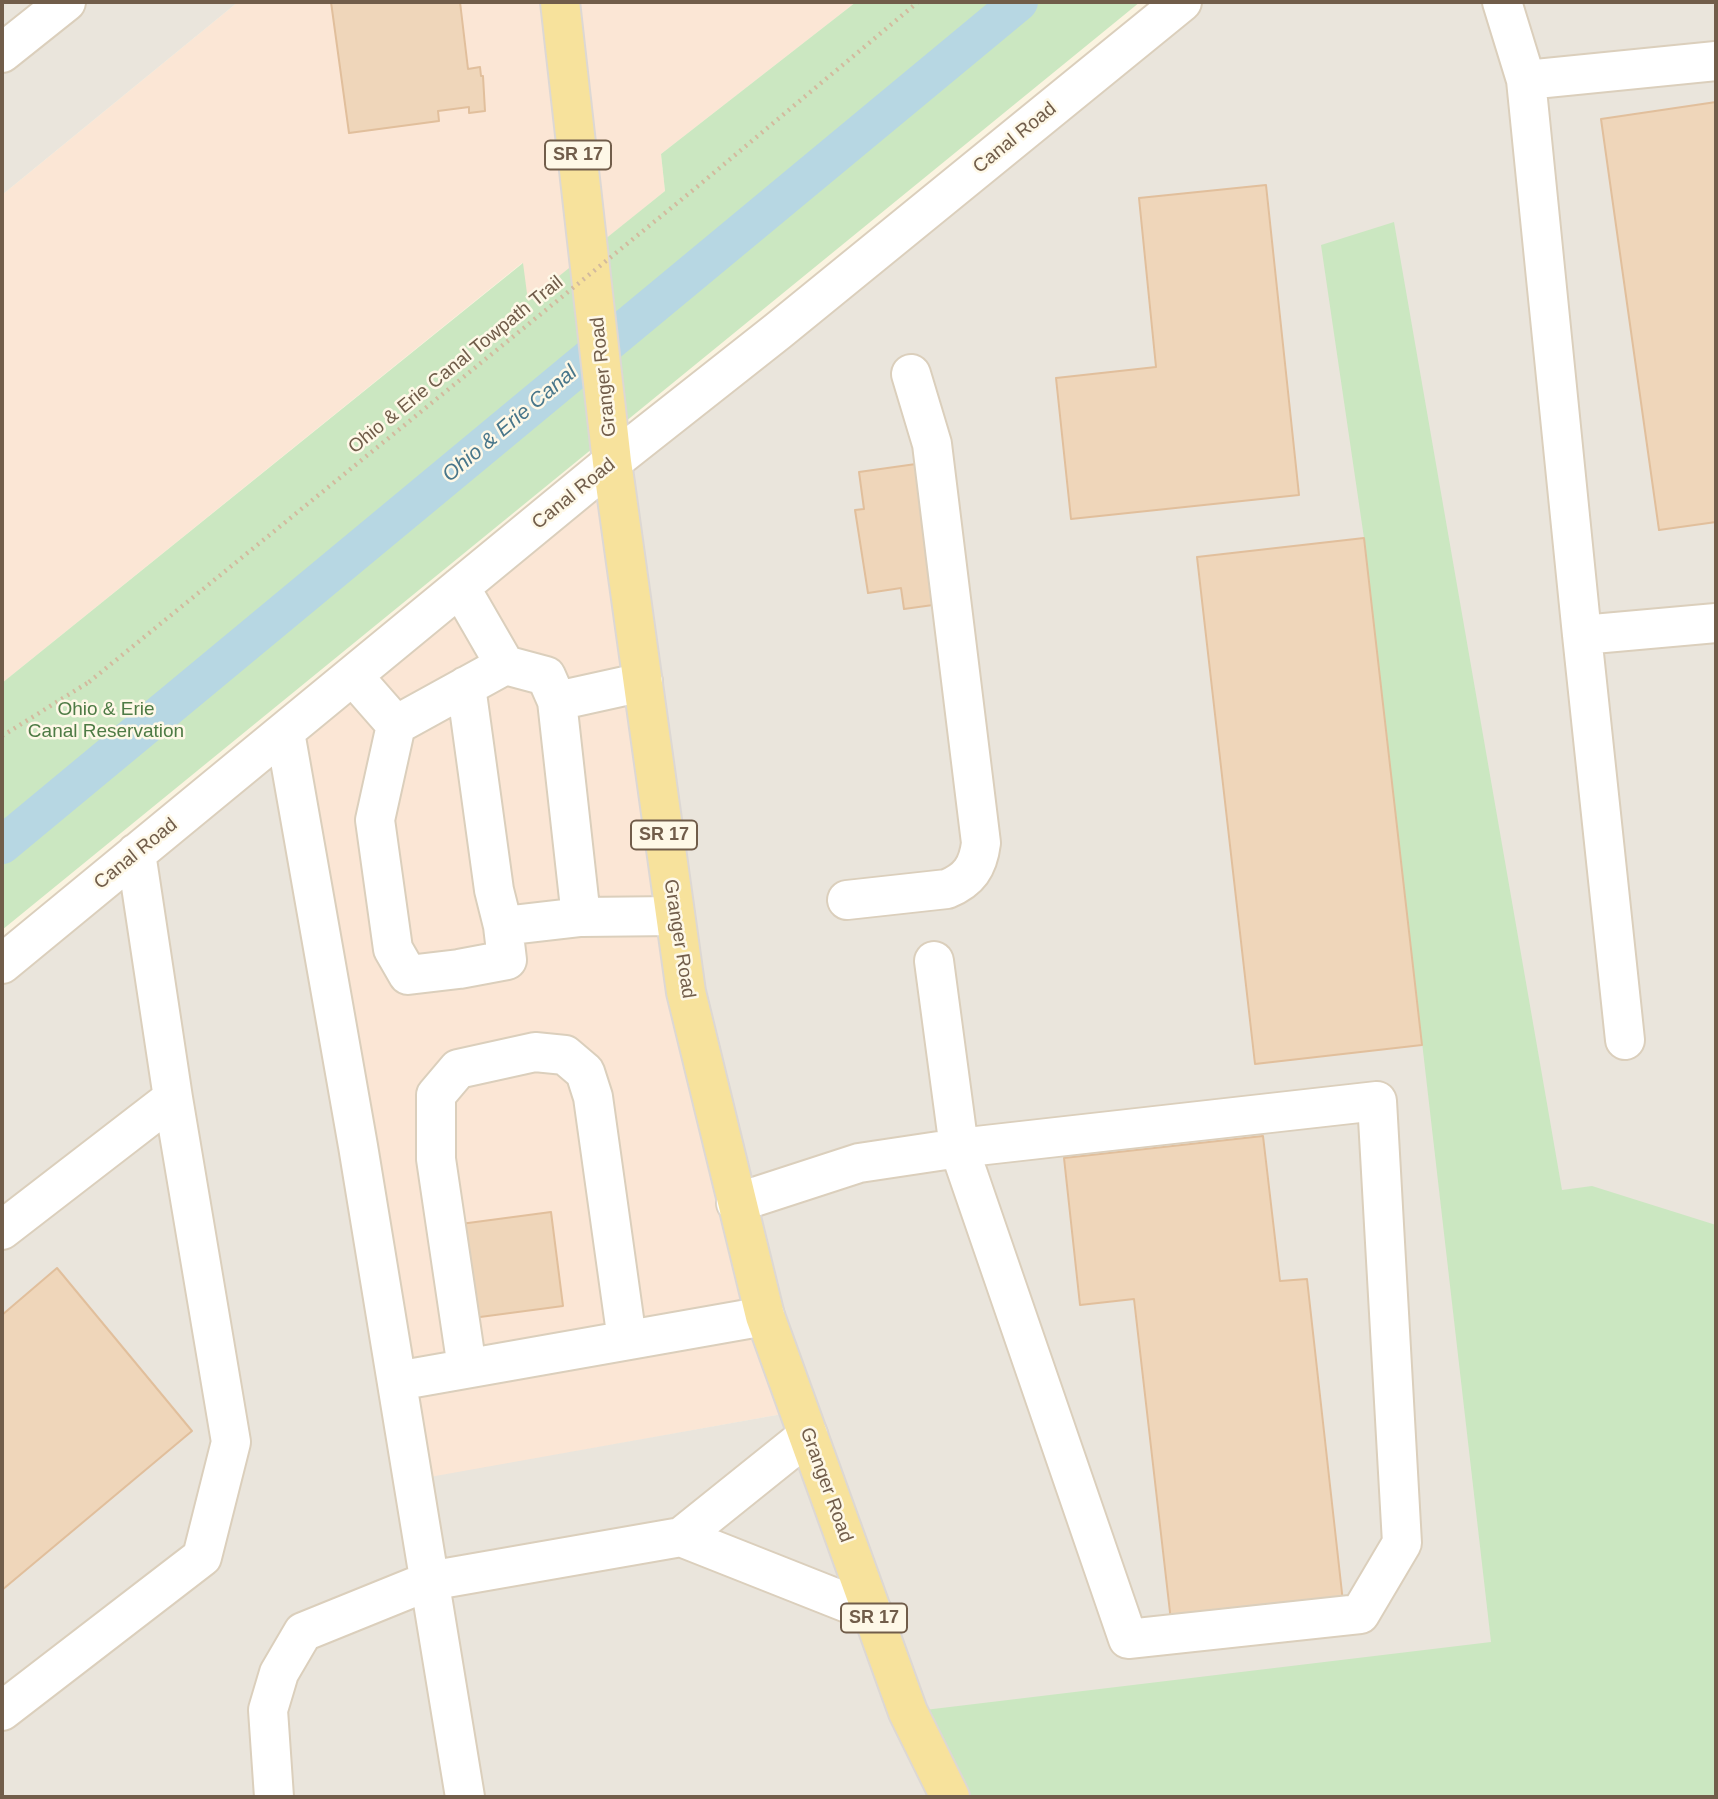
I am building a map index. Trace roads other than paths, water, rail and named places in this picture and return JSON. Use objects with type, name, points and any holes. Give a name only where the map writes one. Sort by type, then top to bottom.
[{"type":"main road","name":"Granger Road","points":[[560,2],[612,462],[686,992],[765,1316],[908,1712],[950,1797]]},
{"type":"street","points":[[2,52],[66,2]]},
{"type":"street","name":"Canal Road","points":[[2,964],[612,462],[788,323],[1182,2]]},
{"type":"street","points":[[1502,2],[1526,80],[1581,635],[1625,1040]]},
{"type":"street","points":[[1526,80],[1716,61]]},
{"type":"street","points":[[846,900],[947,890],[961,883],[973,872],[979,860],[981,843],[932,444],[911,374]]},
{"type":"street","points":[[460,587],[505,665]]},
{"type":"street","points":[[1581,635],[1716,623]]},
{"type":"street","points":[[466,686],[494,890],[503,926],[507,960],[408,975],[393,948],[375,820],[396,725],[466,686],[505,665],[545,676],[557,701],[581,917]]},
{"type":"street","points":[[353,676],[396,725]]},
{"type":"street","points":[[557,701],[643,682]]},
{"type":"street","points":[[285,732],[397,1381],[465,1797]]},
{"type":"street","points":[[2,1711],[202,1557],[231,1443],[173,1098],[136,853]]},
{"type":"street","points":[[503,926],[581,917],[676,916]]},
{"type":"street","points":[[736,1203],[859,1163],[959,1148],[1377,1101],[1402,1543],[1360,1614],[1128,1639],[959,1148],[934,961]]},
{"type":"street","points":[[467,1368],[436,1159],[436,1095],[458,1069],[535,1052],[565,1055],[585,1072],[593,1097],[627,1340]]},
{"type":"street","points":[[2,1230],[173,1098]]},
{"type":"street","points":[[397,1381],[765,1316]]},
{"type":"street","points":[[274,1797],[268,1710],[279,1673],[303,1632],[429,1581],[681,1537],[808,1435]]},
{"type":"street","points":[[681,1537],[873,1613]]},
{"type":"waterway","name":"Ohio & Erie Canal","points":[[2,845],[1019,2]]},
{"type":"park label","name":"Ohio & Erie Canal Reservation","points":[[106,721]]}]
